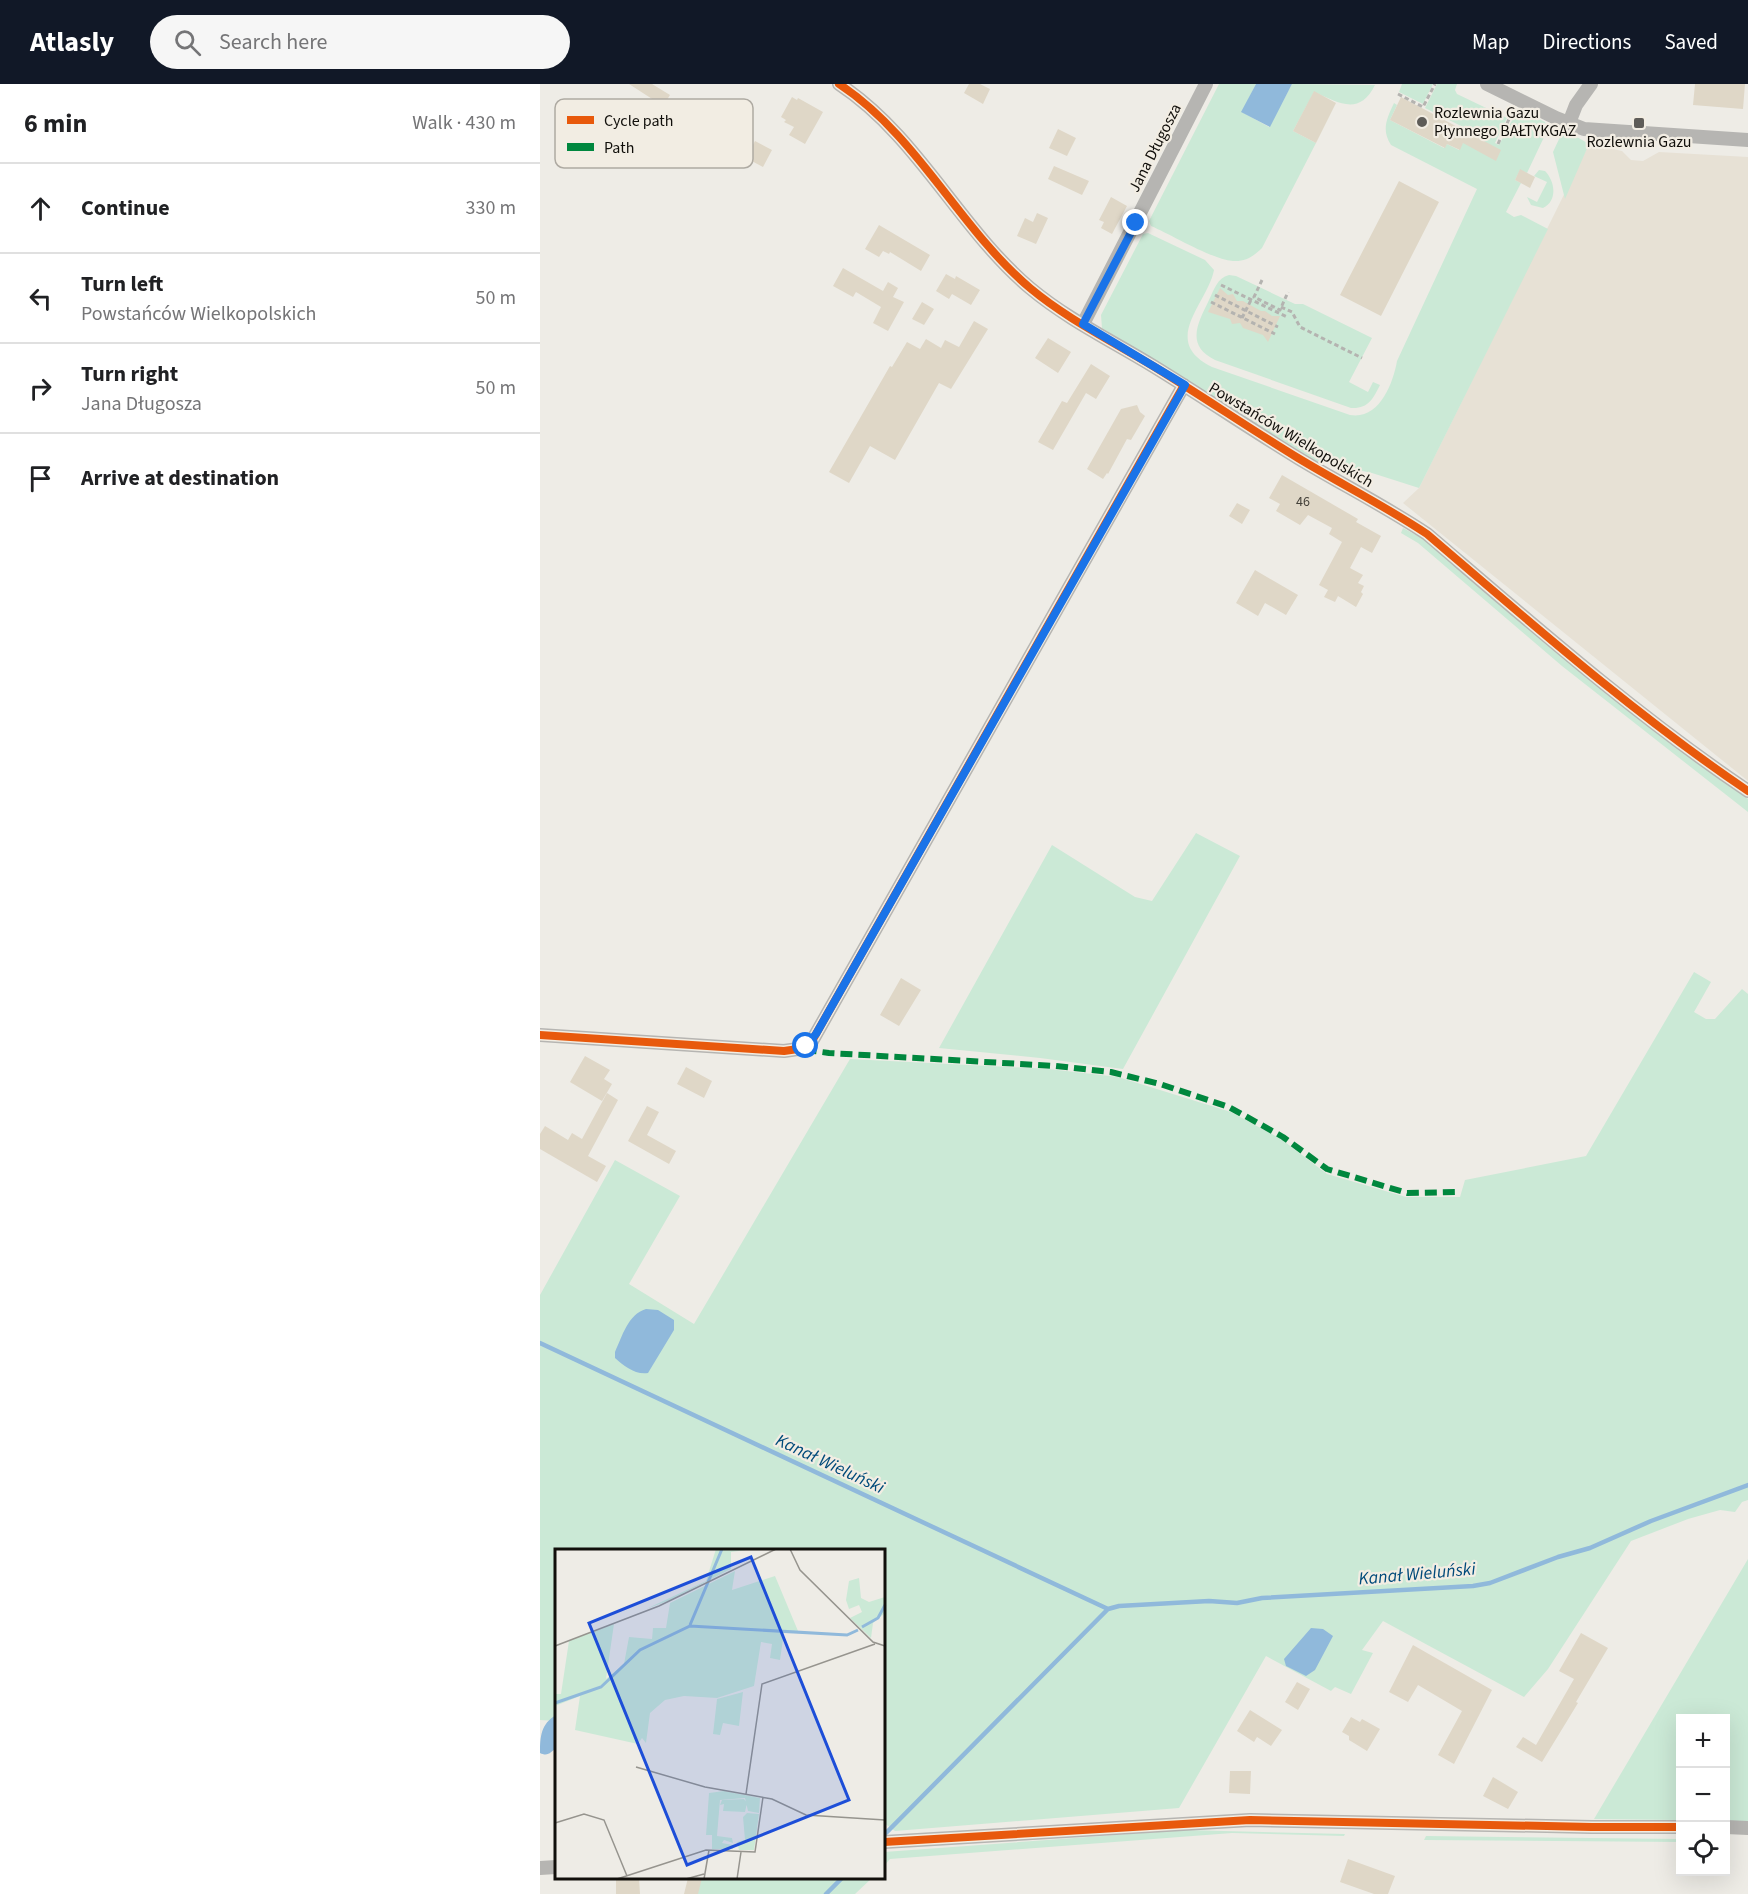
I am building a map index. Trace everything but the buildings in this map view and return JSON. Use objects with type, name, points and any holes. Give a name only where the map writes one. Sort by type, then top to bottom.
[{"type":"street","name":"Powstańców Wielkopolskich","points":[[839,84],[867,105],[908,146],[1010,270],[1038,295],[1185,385],[1298,458],[1397,514],[1426,534],[1619,695],[1748,791]]},
{"type":"street","name":"Jana Długosza","points":[[1083,324],[1206,84]]},
{"type":"street","points":[[1487,84],[1569,123],[1598,131],[1748,140]]},
{"type":"street","points":[[1569,123],[1576,105],[1591,84]]},
{"type":"street","points":[[540,1035],[784,1051],[798,1049],[812,1041],[1185,385]]},
{"type":"street","points":[[889,1842],[1250,1820],[1676,1827]]},
{"type":"street","points":[[1730,1827],[1748,1828]]},
{"type":"street","points":[[540,1868],[555,1867]]},
{"type":"path","points":[[1398,94],[1423,106],[1435,84]]},
{"type":"path","points":[[1498,144],[1509,119]]},
{"type":"path","points":[[1262,280],[1254,297],[1287,317]]},
{"type":"path","points":[[1221,285],[1251,300],[1280,310],[1288,292]]},
{"type":"path","points":[[1215,295],[1278,327]]},
{"type":"path","points":[[1242,318],[1251,300]]},
{"type":"path","points":[[1211,302],[1275,334]]},
{"type":"path","points":[[1281,307],[1292,312],[1300,327],[1362,358]]},
{"type":"shaded area","points":[[1589,144],[1622,151],[1631,160],[1643,161],[1659,152],[1748,157],[1748,781],[1403,503],[1419,488]]},
{"type":"green space","points":[[1219,84],[1256,84],[1242,112],[1269,127],[1292,84],[1375,85],[1369,95],[1355,104],[1340,103],[1314,92],[1293,131],[1316,143],[1262,248],[1256,254],[1241,261],[1224,259],[1203,251],[1151,226],[1149,221]]},
{"type":"green space","points":[[1402,84],[1433,84],[1423,104],[1399,92]]},
{"type":"green space","points":[[1437,84],[1457,84],[1455,90],[1457,94],[1507,118],[1495,143],[1499,145],[1517,111],[1521,110],[1545,122],[1547,128],[1545,135],[1527,173],[1520,170],[1515,180],[1521,183],[1506,212],[1514,217],[1521,215],[1548,229],[1419,488],[1372,473],[1316,461],[1102,328],[1101,315],[1143,234],[1148,233],[1205,260],[1214,270],[1191,321],[1188,334],[1189,346],[1197,357],[1212,367],[1350,415],[1369,412],[1377,406],[1388,390],[1397,361],[1477,189],[1391,145],[1388,140],[1386,124],[1394,103],[1397,105],[1390,120],[1444,148],[1447,144],[1459,150],[1469,130],[1425,108]]},
{"type":"green space","points":[[1570,133],[1589,144],[1565,199],[1553,152],[1560,137]]},
{"type":"green space","points":[[1539,170],[1545,171],[1553,185],[1551,201],[1543,208],[1531,205],[1527,197],[1537,202],[1547,182],[1534,176]]},
{"type":"green space","points":[[1229,275],[1236,276],[1295,304],[1303,304],[1372,338],[1349,382],[1368,392],[1373,382],[1380,385],[1369,402],[1362,407],[1351,408],[1215,360],[1206,354],[1200,348],[1197,340],[1198,325],[1216,285]]},
{"type":"green space","points":[[1403,528],[1431,543],[1748,799],[1748,812],[1562,666],[1418,543],[1401,533]]},
{"type":"green space","points":[[1196,833],[1240,856],[1123,1069],[939,1048],[1052,845],[1135,897],[1152,901]]},
{"type":"green space","points":[[1694,972],[1711,982],[1694,1012],[1706,1019],[1715,1019],[1742,989],[1748,994],[1748,1500],[1742,1502],[1735,1512],[1720,1510],[1688,1519],[1631,1541],[1548,1669],[1524,1697],[1383,1621],[1362,1650],[1373,1653],[1351,1694],[1335,1687],[1331,1691],[1266,1656],[1179,1808],[895,1831],[885,1824],[885,1549],[555,1549],[555,1721],[540,1720],[540,1295],[615,1160],[680,1196],[629,1284],[694,1324],[850,1059],[1049,1069],[1118,1077],[1231,1112],[1281,1139],[1327,1174],[1406,1197],[1460,1197],[1465,1180],[1586,1156]]},
{"type":"green space","points":[[1748,1559],[1748,1822],[1730,1821],[1730,1714],[1676,1714],[1676,1820],[1594,1819]]},
{"type":"green space","points":[[1185,1830],[1345,1834],[1344,1836],[1232,1833],[890,1859],[885,1865],[885,1852]]},
{"type":"green space","points":[[1426,1836],[1676,1839],[1676,1842],[1424,1840]]},
{"type":"green space","points":[[692,1879],[871,1879],[855,1894],[686,1894]]},
{"type":"water","points":[[1256,84],[1292,84],[1270,127],[1241,112]]},
{"type":"water","points":[[646,1309],[658,1310],[674,1320],[674,1330],[648,1373],[643,1373],[622,1364],[615,1358],[615,1352],[630,1321]]},
{"type":"water","points":[[1311,1628],[1323,1629],[1333,1636],[1315,1670],[1306,1676],[1286,1666],[1284,1659]]},
{"type":"water","points":[[555,1716],[555,1749],[549,1754],[543,1754],[540,1753],[542,1731]]},
{"type":"waterway","name":"Kanał Wieluński","points":[[540,1343],[1108,1609]]},
{"type":"waterway","name":"Kanał Wieluński","points":[[885,1834],[1108,1609],[1119,1606],[1209,1601],[1237,1603],[1262,1598],[1473,1586],[1490,1583],[1558,1557],[1590,1548],[1651,1521],[1748,1485]]},
{"type":"waterway","name":"Kanał Wieluński","points":[[826,1894],[841,1879]]},
{"type":"marked path","points":[[806,1046],[814,1051],[829,1053],[1056,1066],[1111,1072],[1160,1084],[1229,1107],[1283,1137],[1327,1169],[1407,1193],[1458,1192]]},
{"type":"cycle path","points":[[839,84],[867,105],[892,129],[981,238],[1005,264],[1044,299],[1074,320],[1153,366],[1298,458],[1427,534],[1624,699],[1664,731],[1748,791]]},
{"type":"cycle path","points":[[540,1035],[784,1051],[798,1049],[812,1041],[1184,385]]},
{"type":"cycle path","points":[[885,1842],[1250,1820],[1676,1827]]},
{"type":"place","name":"Rozlewnia Gazu Płynnego BAŁTYKGAZ","points":[[1422,122]]},
{"type":"place","name":"Rozlewnia Gazu","points":[[1639,123]]},
{"type":"route","points":[[806,1046],[812,1041],[1185,385],[1083,324],[1136,223]]}]
